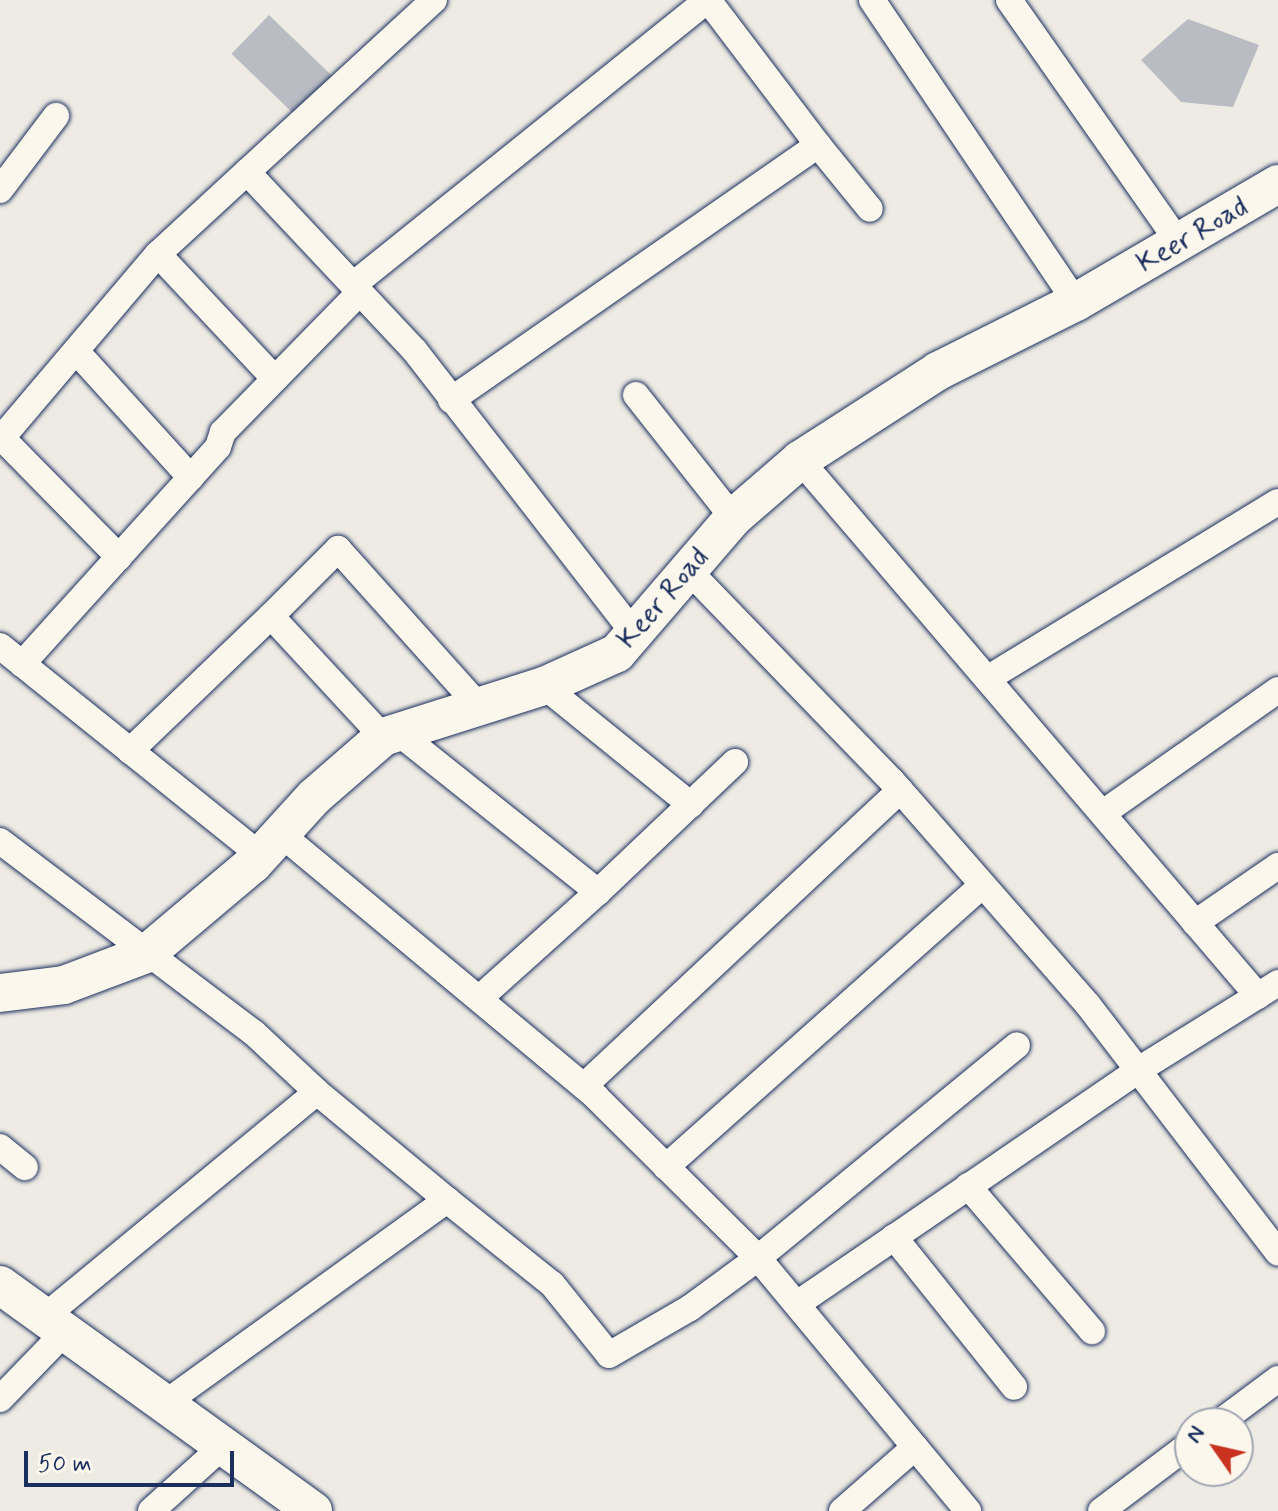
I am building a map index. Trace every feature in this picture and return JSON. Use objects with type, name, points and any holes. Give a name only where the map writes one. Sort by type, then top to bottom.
[{"type":"street","points":[[119,557],[1,439],[158,254],[434,0]]},
{"type":"street","points":[[22,664],[218,447],[223,432],[357,289],[708,0],[870,209]]},
{"type":"street","points":[[872,0],[1076,302]]},
{"type":"street","points":[[1009,0],[1180,244]]},
{"type":"street","points":[[0,190],[56,116]]},
{"type":"street","points":[[451,400],[818,145]]},
{"type":"street","points":[[247,172],[357,289],[451,400],[636,636]]},
{"type":"street","name":"Keer Road","points":[[10,984],[64,985],[146,954],[271,846],[314,797],[389,733],[476,703],[544,686],[599,664],[636,636],[733,518],[800,460],[938,371],[1076,302],[1276,189]]},
{"type":"street","points":[[158,254],[275,379]]},
{"type":"street","points":[[76,351],[191,478]]},
{"type":"street","points":[[636,395],[733,518]]},
{"type":"street","points":[[797,1304],[1140,1069],[1268,990],[1195,923],[990,677],[800,460]]},
{"type":"street","points":[[990,677],[1278,502]]},
{"type":"street","points":[[130,751],[338,549],[476,703]]},
{"type":"street","points":[[689,571],[900,790],[983,885],[1140,1069],[1278,1253]]},
{"type":"street","points":[[271,616],[389,733],[598,892]]},
{"type":"street","points":[[0,646],[130,751],[271,846],[482,996],[584,1086],[758,1258],[968,1511]]},
{"type":"street","points":[[544,686],[691,805]]},
{"type":"street","points":[[1103,813],[1278,690]]},
{"type":"street","points":[[482,996],[598,892],[735,762]]},
{"type":"street","points":[[584,1086],[900,790]]},
{"type":"street","points":[[0,841],[254,1033],[317,1092],[552,1284],[609,1355],[690,1308],[758,1258],[1017,1045]]},
{"type":"street","points":[[1195,923],[1278,866]]},
{"type":"street","points":[[666,1167],[983,885]]},
{"type":"street","points":[[0,1399],[55,1324],[317,1092]]},
{"type":"street","points":[[0,1147],[25,1167]]},
{"type":"street","points":[[968,1186],[1092,1331]]},
{"type":"street","points":[[164,1404],[447,1200]]},
{"type":"street","points":[[894,1237],[1014,1387]]},
{"type":"street","points":[[0,1285],[313,1511]]},
{"type":"street","points":[[1240,1407],[1278,1379]]},
{"type":"street","points":[[151,1511],[223,1446]]},
{"type":"street","points":[[842,1511],[915,1447]]},
{"type":"street","points":[[1101,1511],[1174,1456]]},
{"type":"building","points":[[269,15],[334,78],[296,116],[231,54]]},
{"type":"building","points":[[1188,19],[1259,45],[1233,107],[1181,102],[1141,60]]}]
